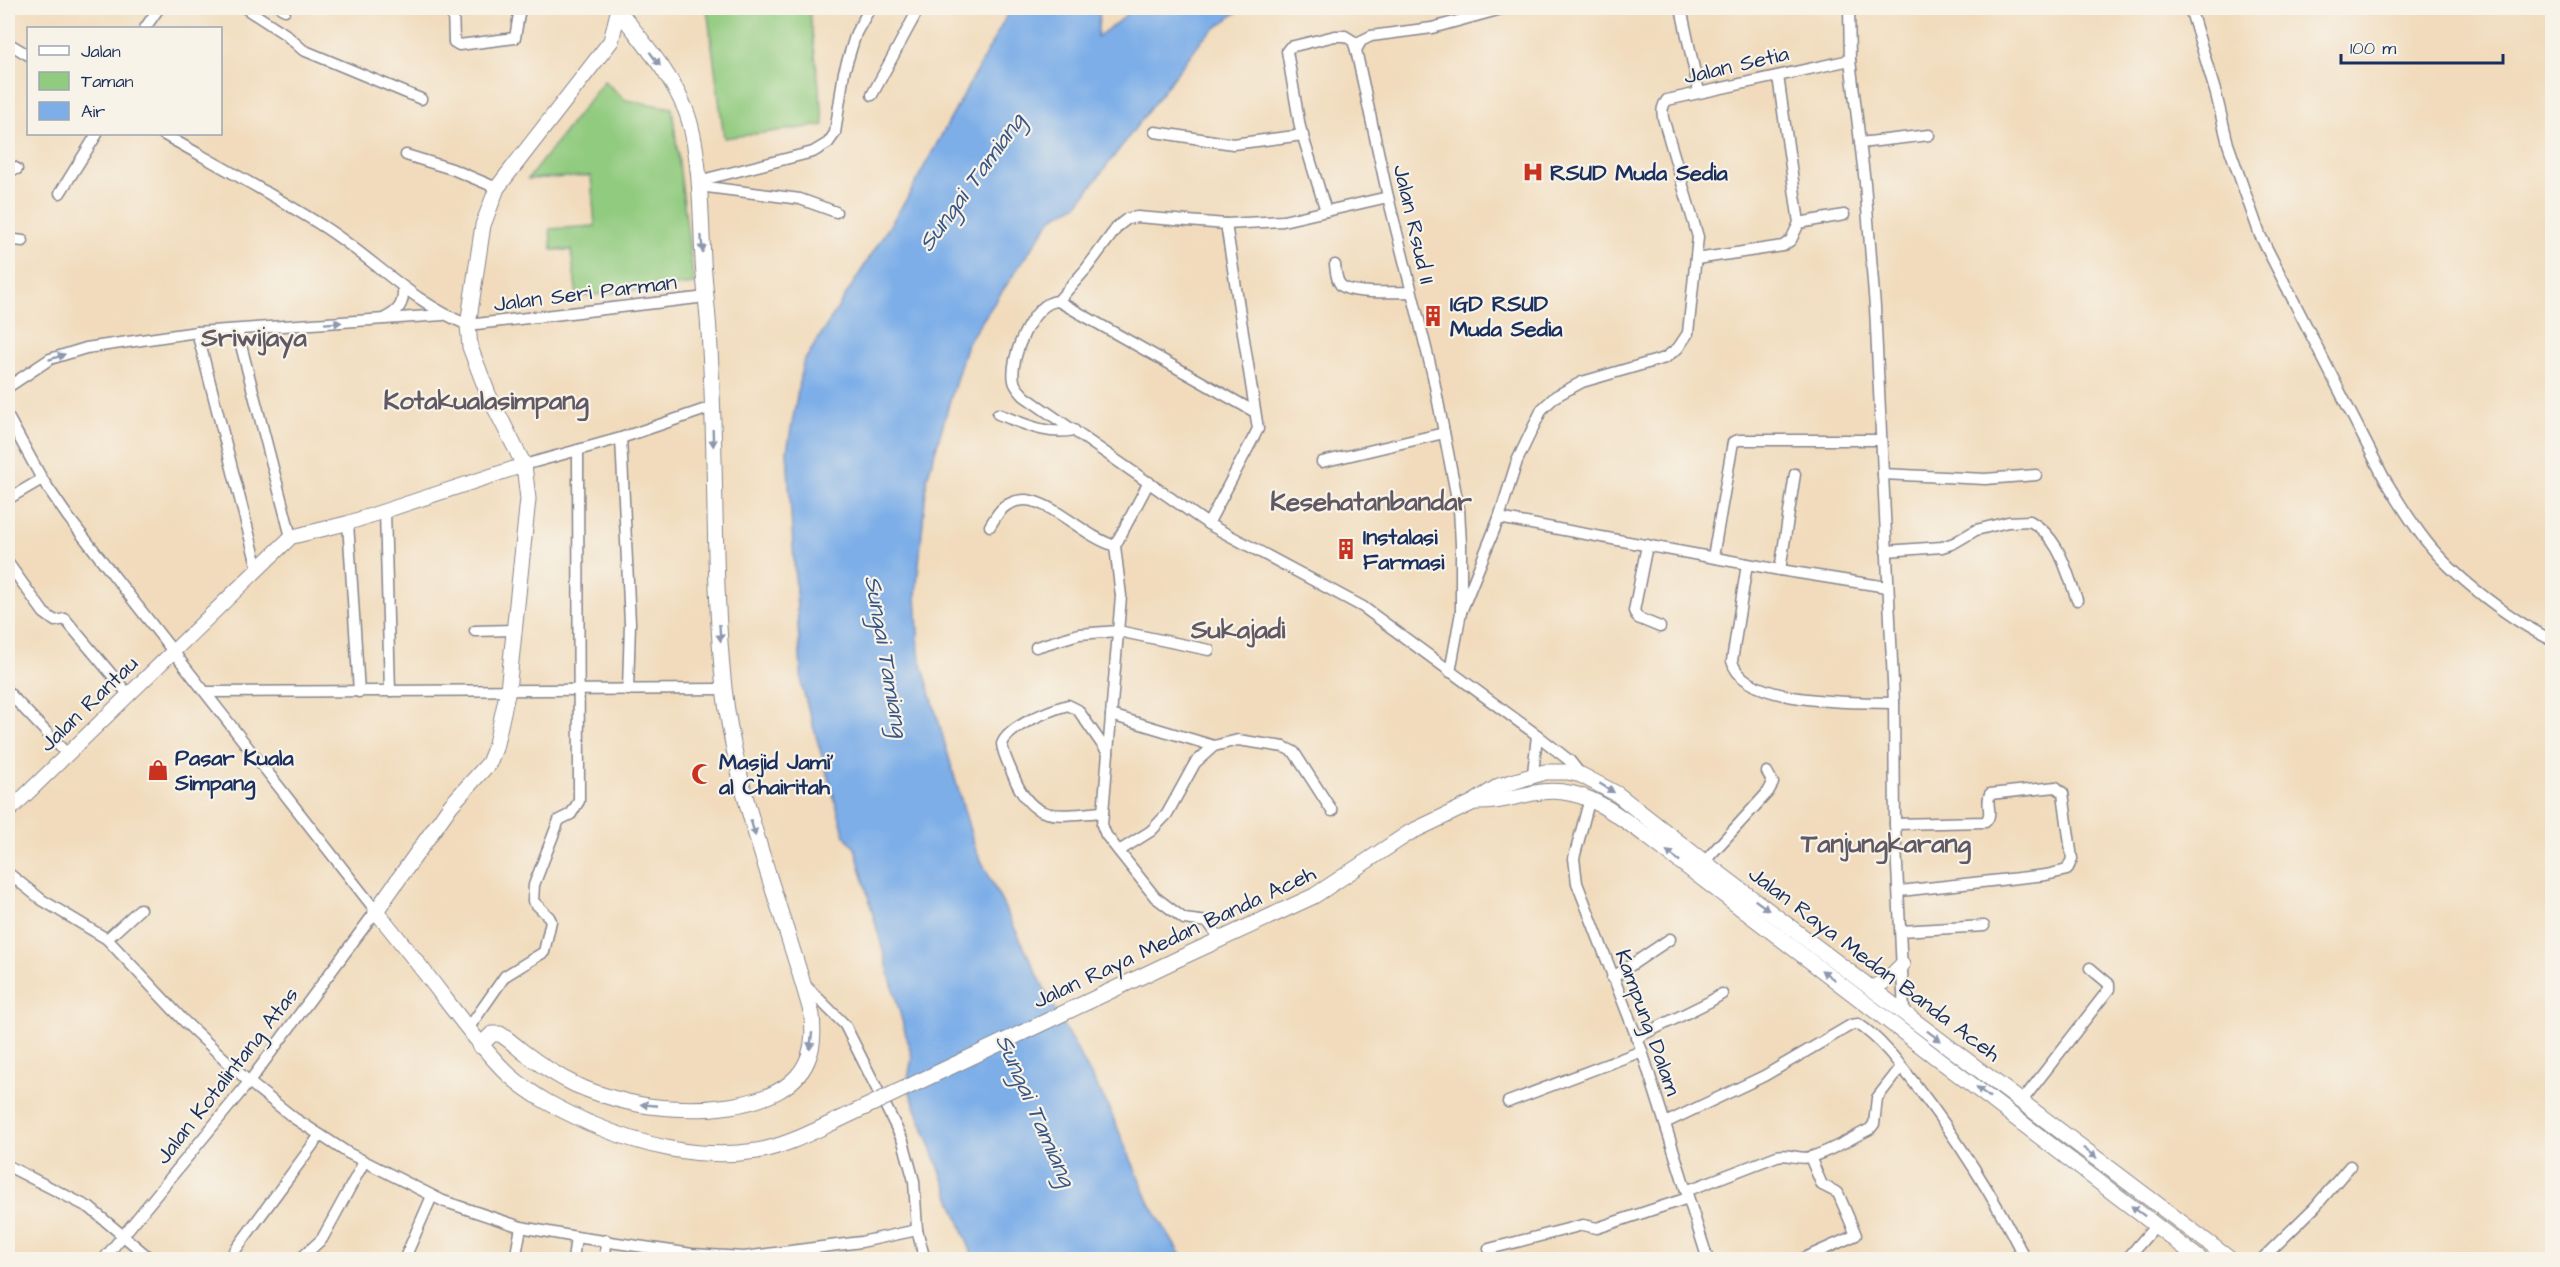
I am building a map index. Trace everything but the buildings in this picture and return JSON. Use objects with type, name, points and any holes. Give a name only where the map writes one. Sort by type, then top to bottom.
[{"type":"highway","points":[[480,1046],[492,1034],[500,1034],[550,1071],[576,1084],[628,1102],[700,1107],[748,1102],[772,1095],[788,1084],[809,1057],[813,1035],[812,1015],[803,983],[748,810],[736,762],[724,689],[717,588],[710,350],[698,184],[687,112],[665,72],[619,10]]},
{"type":"highway","points":[[376,911],[451,805],[489,763],[495,748],[508,690],[513,630],[529,511],[524,465],[488,394],[470,347],[468,325],[483,225],[497,188],[611,41],[619,10]]},
{"type":"highway","points":[[611,41],[640,39]]},
{"type":"highway","name":"Jalan Raya Medan Banda Aceh","points":[[376,911],[480,1046],[509,1075],[535,1096],[554,1107],[630,1139],[657,1147],[706,1154],[757,1151],[774,1147],[838,1120],[1314,896],[1409,833],[1474,802],[1499,786],[1533,774],[1555,771],[1581,775],[1617,794],[2231,1260]]},
{"type":"highway","name":"Jalan Raya Medan Banda Aceh","points":[[1474,802],[1494,802],[1553,790],[1576,793],[1590,798],[1648,837],[2201,1260]]},
{"type":"highway","points":[[1779,937],[1790,925]]},
{"type":"highway","points":[[1873,988],[1888,979],[1902,965]]},
{"type":"main road","points":[[291,537],[348,523],[524,465]]},
{"type":"main road","name":"Jalan Rantau","points":[[8,812],[291,537]]},
{"type":"street","points":[[146,27],[159,8]]},
{"type":"street","points":[[245,8],[285,34],[303,50],[421,99]]},
{"type":"street","points":[[453,8],[454,42],[459,45],[515,38],[520,8]]},
{"type":"street","points":[[698,184],[813,152],[828,143],[835,133],[844,72],[856,33],[870,8]]},
{"type":"street","points":[[872,95],[919,8]]},
{"type":"street","points":[[1356,50],[1361,41],[1371,36],[1432,27],[1502,8]]},
{"type":"street","points":[[1681,8],[1700,92]]},
{"type":"street","points":[[1849,8],[1850,60],[1875,307],[1894,703],[1895,824],[1900,891],[1904,1013]]},
{"type":"street","points":[[2190,8],[2216,94],[2228,144],[2260,235],[2383,476],[2406,515],[2436,553],[2479,592],[2514,619],[2553,640]]},
{"type":"street","points":[[1326,211],[1303,135],[1293,90],[1288,48],[1342,36],[1353,40],[1356,50]]},
{"type":"street","points":[[8,43],[27,54]]},
{"type":"street","name":"Jalan Rsud II","points":[[1356,50],[1388,197],[1433,376],[1461,526],[1461,612],[1450,672]]},
{"type":"street","name":"Jalan Setia","points":[[1461,612],[1499,518],[1517,461],[1534,421],[1542,410],[1556,396],[1581,382],[1659,361],[1678,348],[1688,333],[1698,237],[1663,118],[1662,108],[1667,100],[1850,60]]},
{"type":"street","points":[[1696,259],[1783,246],[1791,240],[1799,223],[1778,76]]},
{"type":"street","points":[[1155,132],[1233,144],[1303,135]]},
{"type":"street","points":[[60,193],[96,135]]},
{"type":"street","points":[[165,135],[323,226],[403,288],[443,315],[468,325]]},
{"type":"street","points":[[1860,143],[1929,135]]},
{"type":"street","points":[[406,155],[452,169],[497,188]]},
{"type":"street","points":[[698,184],[800,199],[836,212]]},
{"type":"street","points":[[1058,301],[1086,269],[1118,226],[1127,219],[1137,217],[1226,224],[1283,220],[1388,197]]},
{"type":"street","points":[[1799,223],[1844,215]]},
{"type":"street","points":[[1208,524],[1257,433],[1226,224]]},
{"type":"street","points":[[8,238],[23,241]]},
{"type":"street","points":[[1335,265],[1339,284],[1344,288],[1357,291],[1411,292]]},
{"type":"street","points":[[383,319],[399,309],[403,303],[403,288]]},
{"type":"street","name":"Jalan Seri Parman","points":[[468,325],[706,297]]},
{"type":"street","points":[[1255,412],[1058,301],[1053,301],[1025,330],[1014,357],[1013,379],[1024,396],[1208,524],[1363,607],[1537,735],[1569,761],[1581,775]]},
{"type":"street","points":[[8,387],[50,359],[86,348],[197,332],[443,315]]},
{"type":"street","points":[[237,330],[291,537]]},
{"type":"street","points":[[197,332],[258,569]]},
{"type":"street","points":[[524,465],[621,438],[712,407]]},
{"type":"street","points":[[998,414],[1046,431],[1062,433],[1074,430]]},
{"type":"street","points":[[10,424],[42,479],[68,517],[376,911]]},
{"type":"street","points":[[1322,462],[1444,433]]},
{"type":"street","points":[[621,438],[630,623],[628,690]]},
{"type":"street","points":[[1713,557],[1733,442],[1740,440],[1881,440]]},
{"type":"street","points":[[468,1029],[505,976],[544,952],[549,916],[535,904],[532,892],[559,820],[575,810],[579,801],[578,450]]},
{"type":"street","points":[[1780,570],[1795,474]]},
{"type":"street","points":[[1882,474],[1985,479],[2036,475]]},
{"type":"street","points":[[8,499],[42,479]]},
{"type":"street","points":[[1149,482],[1114,546],[1121,586],[1102,825],[1106,834],[1155,897],[1184,918],[1208,922],[1221,940]]},
{"type":"street","points":[[990,526],[1005,506],[1017,501],[1031,501],[1046,507],[1097,540],[1114,546]]},
{"type":"street","points":[[384,511],[390,691]]},
{"type":"street","points":[[1499,518],[1780,570],[1887,587]]},
{"type":"street","points":[[1886,551],[1942,547],[1976,530],[2008,522],[2030,521],[2052,540],[2061,552],[2076,600]]},
{"type":"street","points":[[348,523],[359,692]]},
{"type":"street","points":[[1647,545],[1634,611],[1638,618],[1660,627]]},
{"type":"street","points":[[8,563],[44,613],[55,621],[65,619],[128,693]]},
{"type":"street","points":[[1747,564],[1732,661],[1737,675],[1770,691],[1799,698],[1894,703]]},
{"type":"street","points":[[475,631],[513,630]]},
{"type":"street","points":[[1036,647],[1079,634],[1118,631],[1209,650]]},
{"type":"street","points":[[206,692],[724,689]]},
{"type":"street","points":[[8,692],[67,754]]},
{"type":"street","points":[[1103,812],[1059,815],[1038,811],[1031,806],[1019,789],[1002,744],[1007,735],[1035,718],[1068,705],[1078,710],[1108,753]]},
{"type":"street","points":[[1111,715],[1214,746]]},
{"type":"street","points":[[1533,774],[1537,735]]},
{"type":"street","points":[[1119,851],[1151,831],[1167,814],[1195,762],[1214,746],[1238,740],[1290,750],[1301,760],[1332,811]]},
{"type":"street","points":[[1704,862],[1768,792],[1773,783],[1767,772]]},
{"type":"street","points":[[1895,824],[1985,822],[1989,816],[1990,794],[2056,787],[2063,793],[2072,859],[2067,870],[2046,875],[1900,891]]},
{"type":"street","name":"Kampung Dalam","points":[[1590,798],[1574,864],[1577,883],[1642,1051],[1708,1260]]},
{"type":"street","points":[[8,873],[42,900],[107,939],[184,1021],[249,1082],[320,1135],[364,1162],[432,1196],[521,1227],[606,1240],[692,1257],[768,1255],[861,1242],[917,1230]]},
{"type":"street","points":[[107,939],[140,909]]},
{"type":"street","name":"Jalan Kotalintang Atas","points":[[103,1260],[249,1082],[376,911]]},
{"type":"street","points":[[1901,931],[1984,926]]},
{"type":"street","points":[[1612,978],[1670,939]]},
{"type":"street","points":[[2022,1101],[2109,989],[2109,984],[2090,968]]},
{"type":"street","points":[[803,983],[844,1025],[903,1142],[914,1181],[917,1230],[925,1260]]},
{"type":"street","points":[[1636,1038],[1722,994]]},
{"type":"street","points":[[1877,1039],[1890,1021]]},
{"type":"street","points":[[1665,1123],[1764,1076],[1851,1025],[1860,1025],[1877,1039],[1901,1067],[1952,1136],[1998,1206],[2022,1258]]},
{"type":"street","points":[[1508,1102],[1642,1051]]},
{"type":"street","points":[[1489,1249],[1583,1225],[1597,1228],[1687,1194],[1777,1156],[1783,1155],[1796,1159],[1810,1157],[1872,1128],[1877,1098],[1901,1067]]},
{"type":"street","points":[[228,1260],[320,1135]]},
{"type":"street","points":[[1800,1260],[1856,1235],[1837,1190],[1822,1185],[1810,1157]]},
{"type":"street","points":[[299,1260],[322,1239],[364,1162]]},
{"type":"street","points":[[8,1166],[90,1208],[152,1260]]},
{"type":"street","points":[[2261,1260],[2315,1207],[2350,1166]]},
{"type":"street","points":[[404,1260],[432,1196]]},
{"type":"street","points":[[2126,1260],[2156,1225]]},
{"type":"street","points":[[515,1260],[521,1227]]},
{"type":"street","points":[[573,1260],[576,1237]]},
{"type":"street","points":[[605,1260],[606,1240]]},
{"type":"green space","points":[[707,8],[809,8],[824,125],[724,138]]},
{"type":"green space","points":[[604,81],[626,100],[672,108],[694,284],[577,297],[571,250],[552,250],[550,229],[595,226],[591,176],[528,179]]},
{"type":"water","name":"Sungai Tamiang","points":[[1011,8],[1100,8],[1097,37],[1123,18],[1131,8],[1242,8],[1203,38],[1078,204],[1052,218],[967,343],[927,479],[916,595],[919,654],[975,848],[1057,1014],[1108,1106],[1150,1204],[1183,1259],[974,1259],[907,1085],[912,1057],[855,848],[845,836],[802,687],[787,451],[803,363],[906,200]]},
{"type":"place","name":"RSUD Muda Sedia","points":[[1533,172]]},
{"type":"place","name":"IGD RSUD Muda Sedia","points":[[1433,316]]},
{"type":"place","name":"Instalasi Farmasi","points":[[1346,549]]},
{"type":"place","name":"Pasar Kuala Simpang","points":[[158,770]]},
{"type":"place","name":"Masjid Jami' al Chairitah","points":[[702,774]]},
{"type":"district","name":"Sriwijaya","points":[[254,337]]},
{"type":"district","name":"Kotakualasimpang","points":[[486,400]]},
{"type":"district","name":"Kesehatanbandar","points":[[1371,501]]},
{"type":"district","name":"Sukajadi","points":[[1238,629]]},
{"type":"district","name":"Tanjungkarang","points":[[1886,843]]}]
